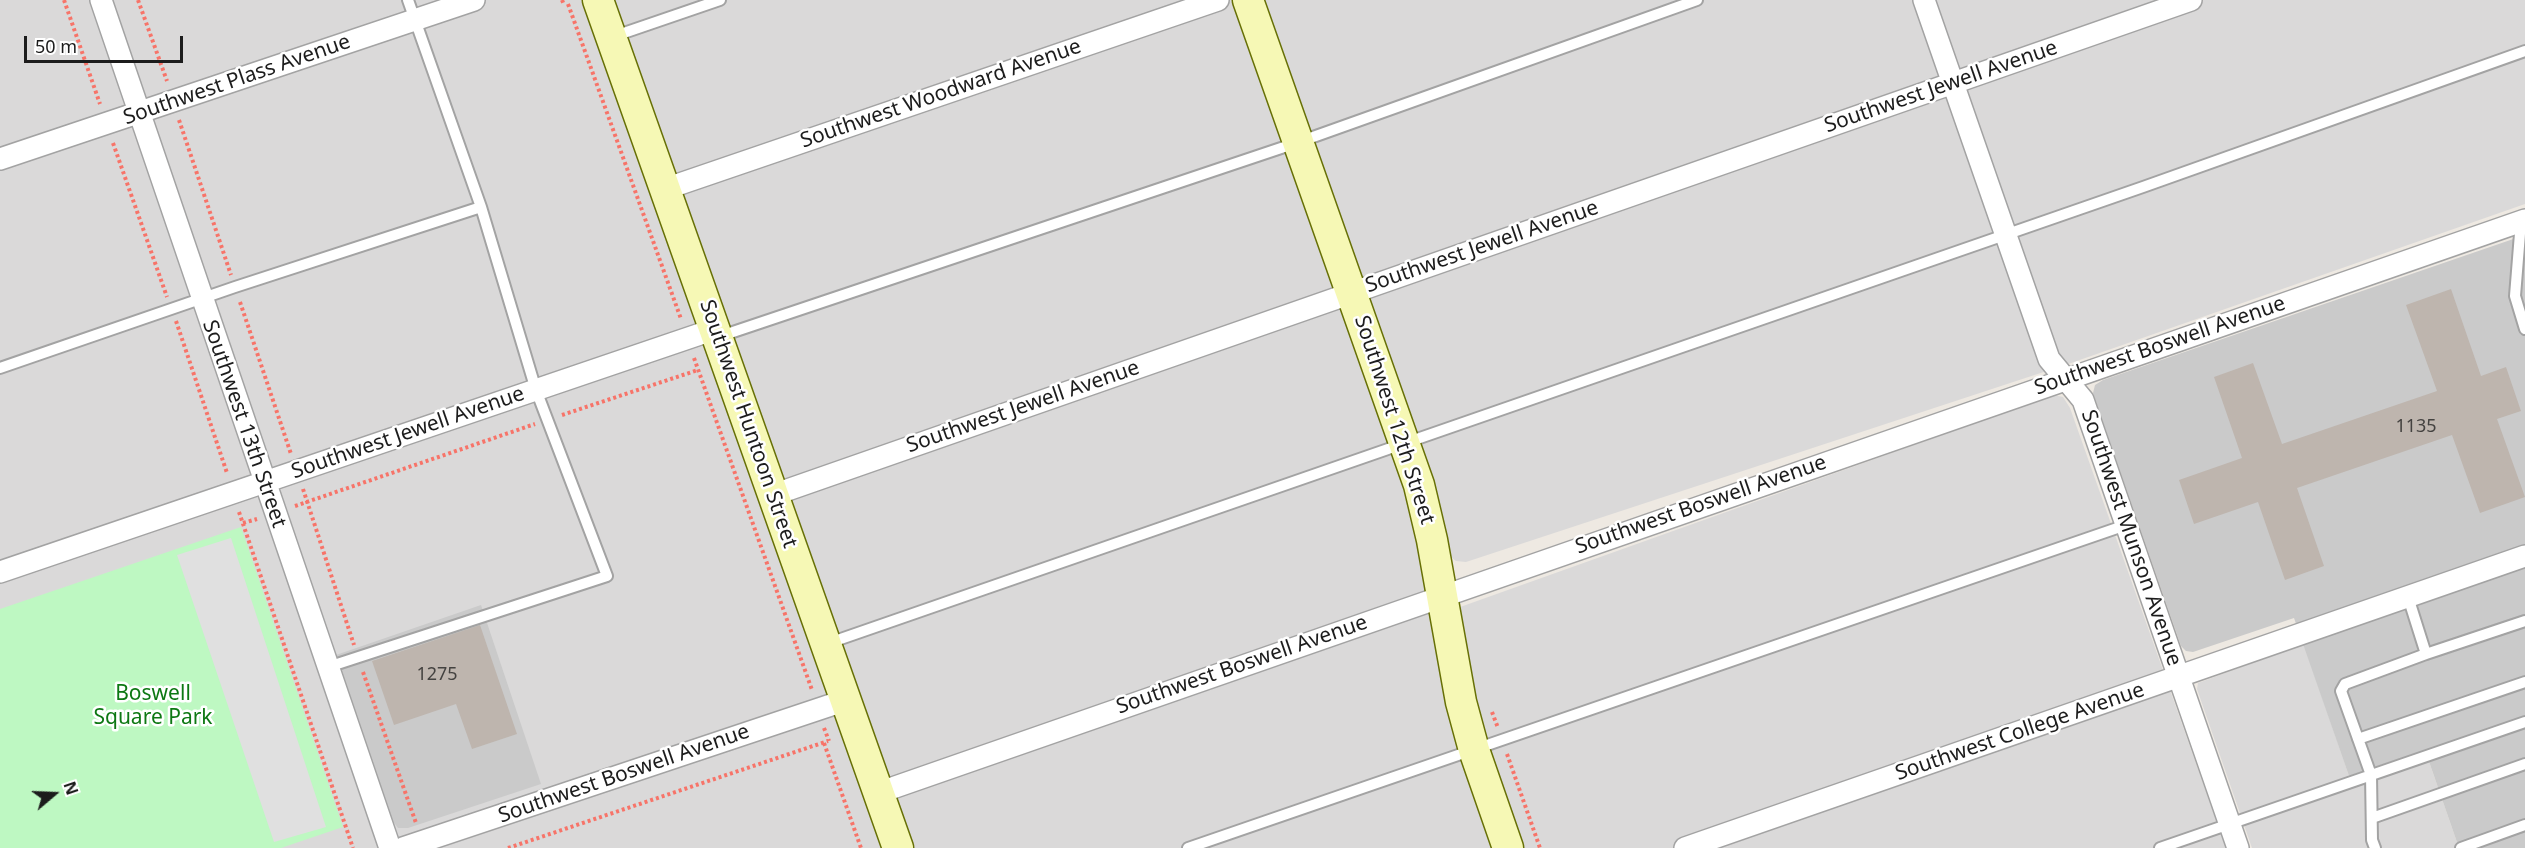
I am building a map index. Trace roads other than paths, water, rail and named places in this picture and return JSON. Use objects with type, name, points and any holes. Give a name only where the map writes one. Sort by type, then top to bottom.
[{"type":"main road","name":"Southwest Huntoon Street","points":[[598,0],[665,189],[707,335],[773,495],[898,848]]},
{"type":"main road","name":"Southwest 12th Street","points":[[1248,0],[1352,292],[1425,511],[1461,702],[1474,750],[1508,848]]},
{"type":"street","name":"Southwest 13th Street","points":[[101,0],[390,848]]},
{"type":"street","name":"Southwest Plass Avenue","points":[[0,159],[173,101],[411,10],[474,0]]},
{"type":"street","name":"Southwest Woodward Avenue","points":[[665,189],[1218,0]]},
{"type":"street","name":"Southwest Munson Avenue","points":[[1923,0],[2007,233],[2049,359],[2083,400],[2238,848]]},
{"type":"street","name":"Southwest Jewell Avenue","points":[[773,495],[2191,0]]},
{"type":"street","name":"Southwest Boswell Avenue","points":[[878,793],[1441,595],[2523,221]]},
{"type":"street","name":"Southwest Jewell Avenue","points":[[0,572],[536,390],[707,335]]},
{"type":"street","name":"Southwest College Avenue","points":[[1685,848],[2525,556]]},
{"type":"street","name":"Southwest Boswell Avenue","points":[[412,845],[846,700]]},
{"type":"lane","points":[[612,38],[720,0]]},
{"type":"lane","points":[[707,335],[1299,142],[1697,0]]},
{"type":"lane","points":[[328,667],[607,576],[536,390],[481,207],[411,10]]},
{"type":"lane","points":[[826,644],[2369,108],[2525,51]]},
{"type":"lane","points":[[0,368],[235,287],[481,207]]},
{"type":"lane","points":[[2523,221],[2515,296],[2525,329]]},
{"type":"lane","points":[[1188,848],[2126,525]]},
{"type":"lane","points":[[2408,597],[2427,654]]},
{"type":"lane","points":[[2375,848],[2371,775],[2341,691],[2345,684],[2525,621]]},
{"type":"lane","points":[[2358,739],[2525,682]]},
{"type":"lane","points":[[2160,848],[2525,722]]},
{"type":"lane","points":[[2372,818],[2525,764]]},
{"type":"lane","points":[[2462,848],[2490,843],[2525,825]]},
{"type":"park label","name":"Boswell Square Park","points":[[153,706]]}]
